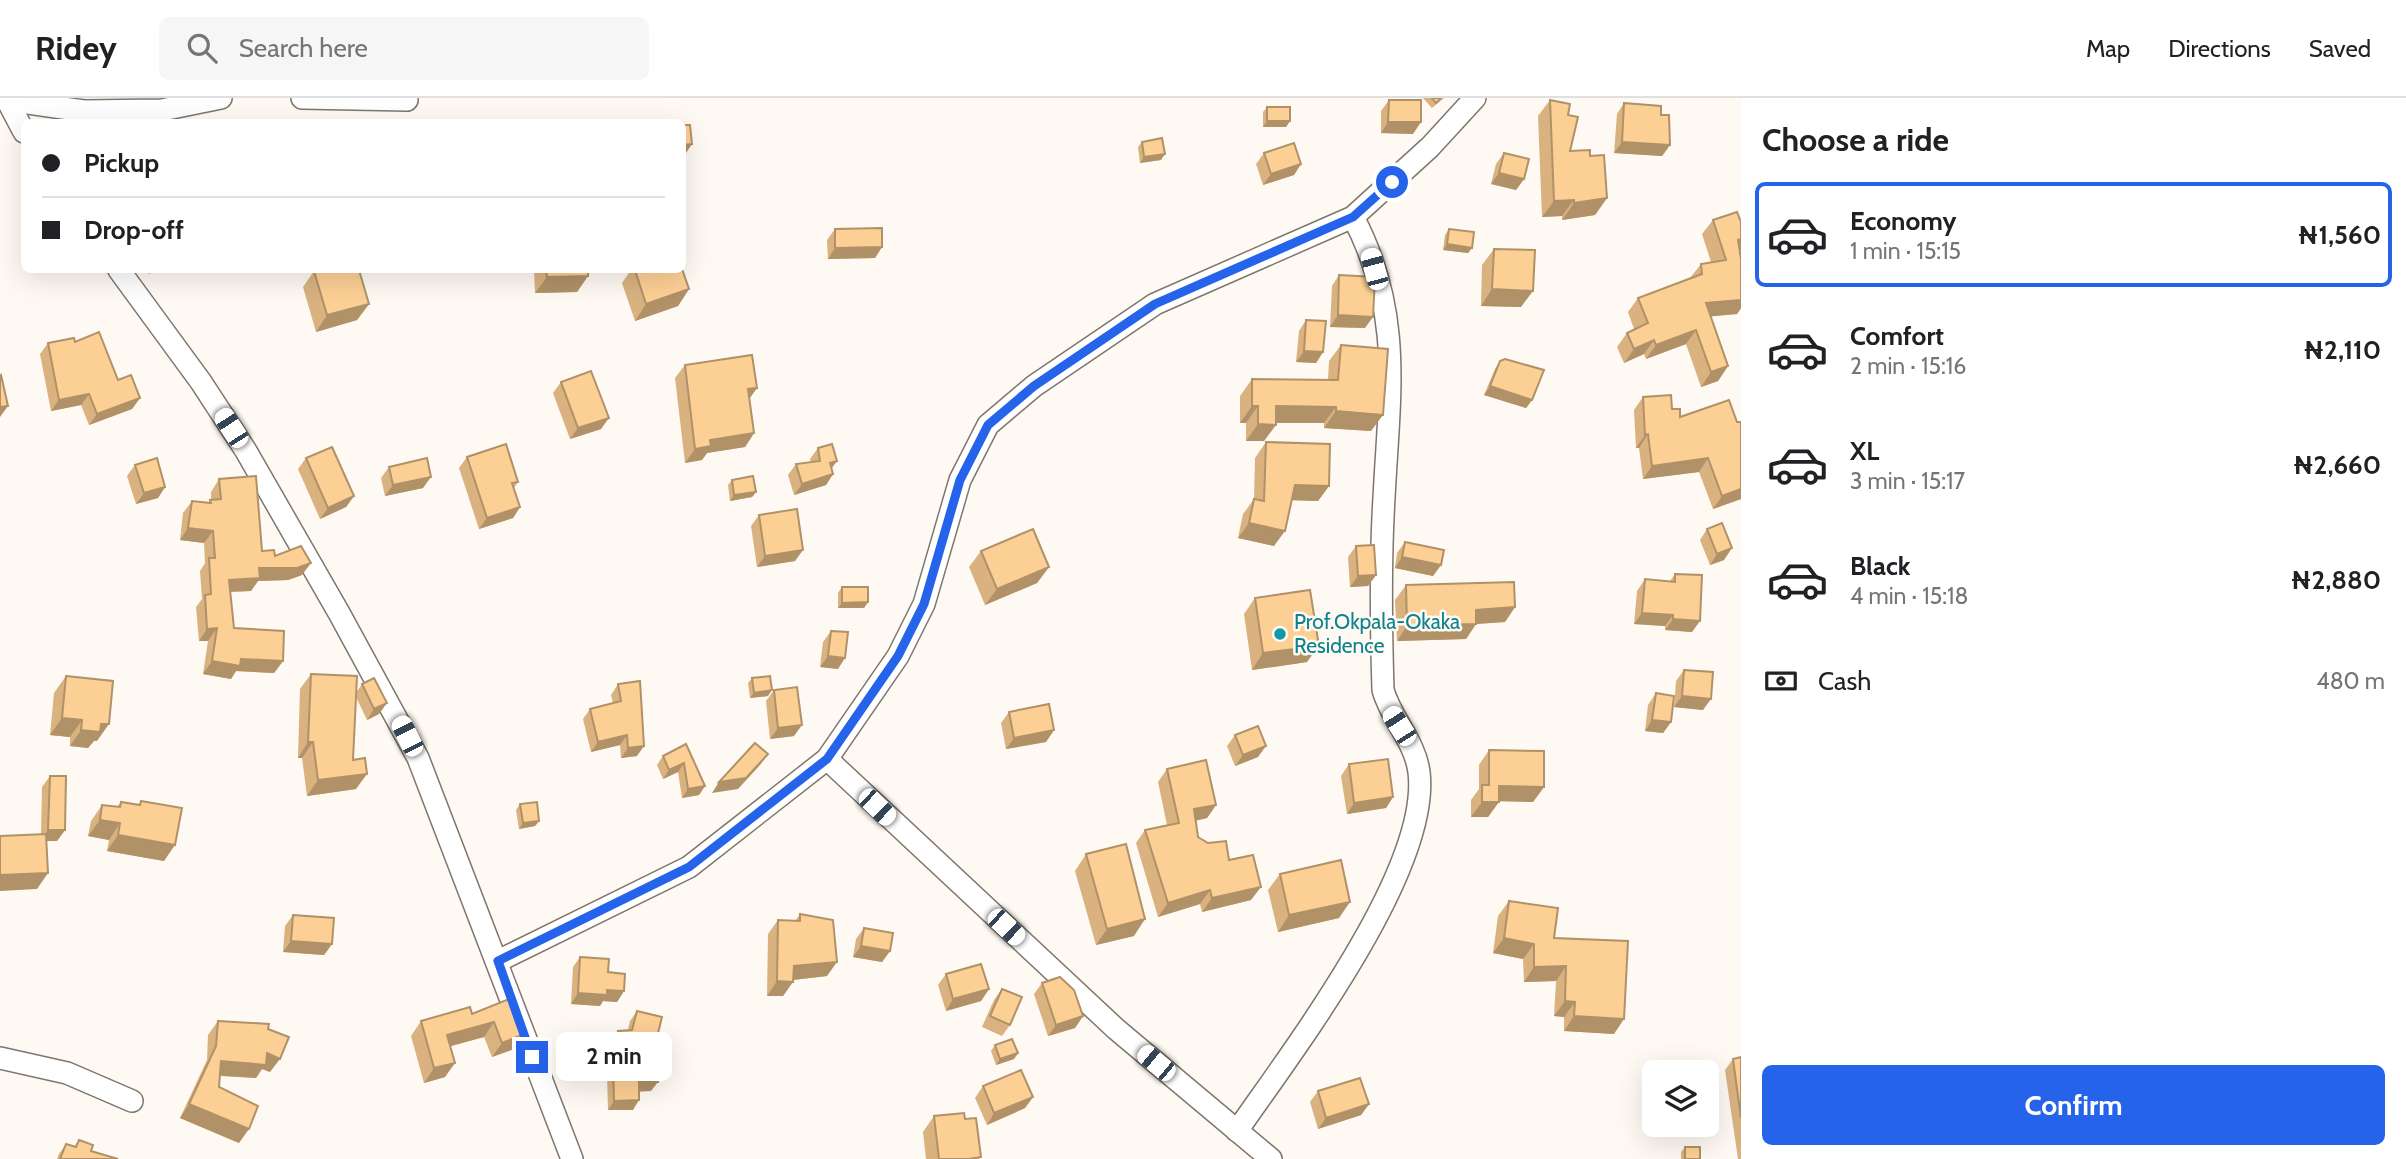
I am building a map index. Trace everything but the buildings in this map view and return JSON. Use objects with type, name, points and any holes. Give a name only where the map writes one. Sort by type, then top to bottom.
[{"type":"street","points":[[6,99],[84,111],[162,110],[221,98]]},
{"type":"street","points":[[302,98],[407,100]]},
{"type":"street","points":[[498,961],[689,867],[827,759],[898,656],[924,604],[960,480],[988,425],[1034,386],[1155,304],[1353,217],[1430,147],[1475,98]]},
{"type":"street","points":[[6,99],[21,126]]},
{"type":"street","points":[[1237,1131],[1327,1001],[1387,895],[1412,838],[1420,801],[1419,771],[1413,748],[1389,711],[1382,690],[1384,497],[1392,363],[1387,318],[1367,244],[1353,217]]},
{"type":"street","points":[[121,273],[201,382],[246,451],[378,682],[418,758],[572,1159]]},
{"type":"street","points":[[827,759],[1116,1030],[1270,1159]]},
{"type":"street","points":[[0,1058],[67,1073],[132,1101]]},
{"type":"place","name":"Prof.Okpala-Okaka Residence","points":[[1280,634]]},
{"type":"route","points":[[532,1057],[498,961],[689,867],[827,759],[898,656],[924,604],[960,480],[988,425],[1034,386],[1155,304],[1353,217],[1392,182]]}]
